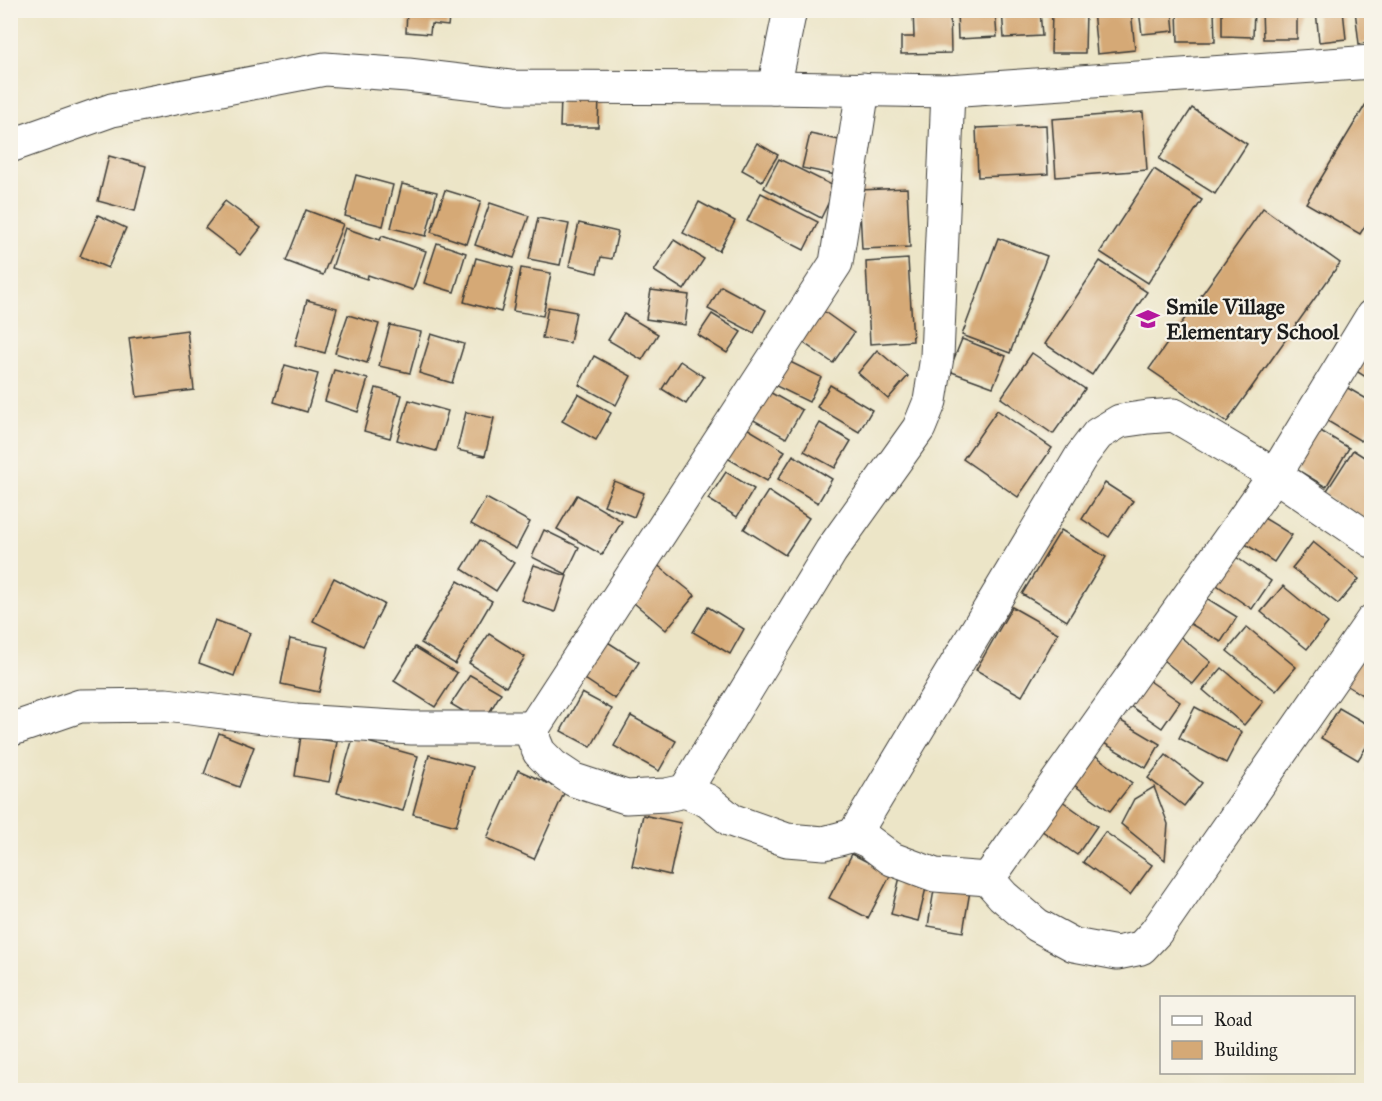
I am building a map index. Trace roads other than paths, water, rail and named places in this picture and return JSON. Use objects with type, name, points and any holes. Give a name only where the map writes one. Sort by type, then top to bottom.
[{"type":"street","points":[[774,88],[790,10]]},
{"type":"street","points":[[10,146],[112,110],[325,69],[408,75],[510,87],[948,91],[1371,62]]},
{"type":"street","points":[[863,89],[836,263],[533,728],[534,740],[539,752],[553,766],[574,780],[626,797],[666,795],[685,791],[708,801],[731,820],[787,840],[824,843],[854,835],[868,841],[892,859],[935,875],[988,879],[1003,896],[1037,925],[1074,945],[1118,953],[1141,948],[1156,932],[1371,621]]},
{"type":"street","points":[[685,791],[831,551],[919,428],[930,401],[937,357],[948,91]]},
{"type":"street","points":[[988,879],[1275,475],[1371,316]]},
{"type":"street","points":[[854,835],[1082,455],[1098,434],[1120,421],[1174,415],[1275,475],[1371,541]]},
{"type":"street","points":[[10,730],[80,706],[155,705],[296,721],[412,728],[533,728]]},
{"type":"place","name":"Smile Village Elementary School","points":[[1148,319]]}]
